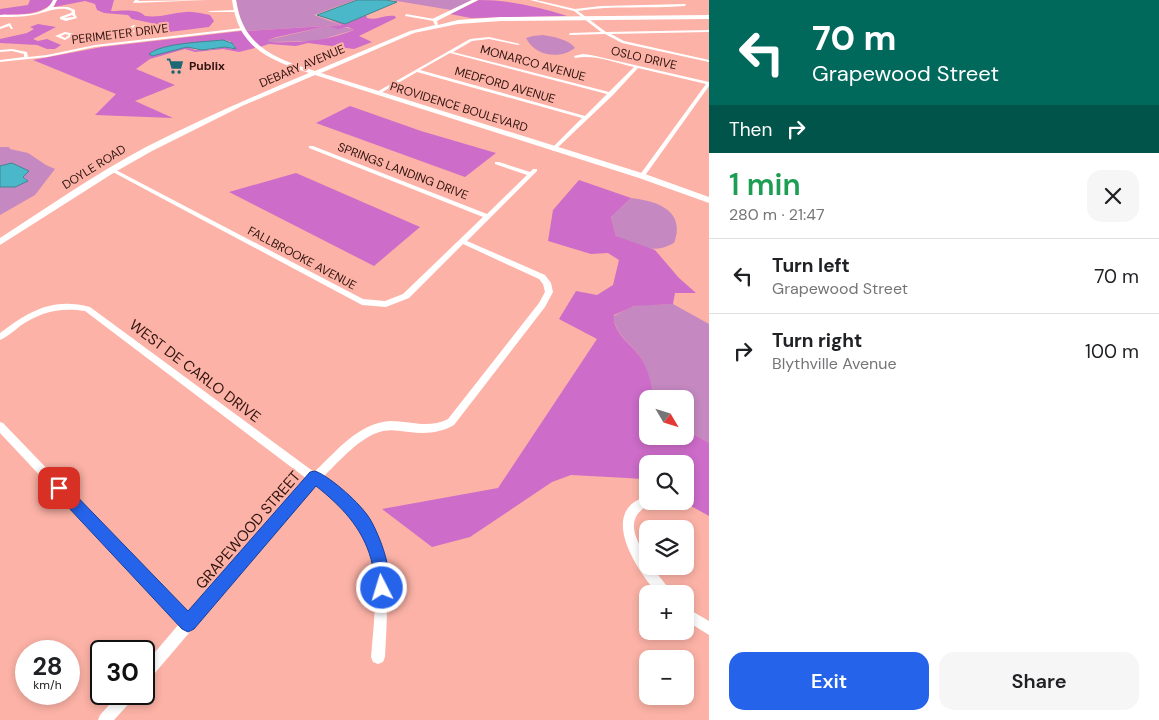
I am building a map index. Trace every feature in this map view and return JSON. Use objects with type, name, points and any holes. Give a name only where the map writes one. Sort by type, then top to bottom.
[{"type":"main road","name":"PROVIDENCE BOULEVARD","points":[[234,0],[235,11],[242,29],[260,50],[270,57],[313,73],[642,176],[709,200]]},
{"type":"main road","points":[[437,24],[476,0]]},
{"type":"main road","name":"DEBARY AVENUE","points":[[206,121],[313,73],[437,24],[588,19],[709,18]]},
{"type":"main road","name":"DOYLE ROAD","points":[[0,242],[112,170],[206,121]]},
{"type":"street","points":[[51,8],[55,0]]},
{"type":"street","points":[[136,0],[134,2],[206,0]]},
{"type":"street","points":[[147,0],[153,2]]},
{"type":"street","points":[[532,0],[574,10],[603,32],[623,42],[709,61]]},
{"type":"street","points":[[574,10],[589,7],[685,6]]},
{"type":"street","points":[[0,16],[39,13],[51,8],[68,8],[74,11],[73,14]]},
{"type":"street","points":[[210,12],[235,11]]},
{"type":"street","points":[[0,28],[10,24],[17,15]]},
{"type":"street","points":[[406,16],[437,24]]},
{"type":"street","points":[[0,32],[10,30],[10,24]]},
{"type":"street","points":[[223,26],[227,31]]},
{"type":"street","name":"PERIMETER DRIVE","points":[[0,61],[242,29]]},
{"type":"street","points":[[570,34],[709,31]]},
{"type":"street","points":[[136,32],[139,42]]},
{"type":"street","points":[[377,93],[471,40],[482,38],[518,44]]},
{"type":"street","points":[[65,39],[67,51]]},
{"type":"street","points":[[0,51],[21,51],[26,53],[26,58]]},
{"type":"street","name":"MONARCO AVENUE","points":[[450,52],[610,94]]},
{"type":"street","name":"OSLO DRIVE","points":[[575,57],[580,55],[591,56],[709,83]]},
{"type":"street","points":[[554,149],[637,67]]},
{"type":"street","name":"MEDFORD AVENUE","points":[[418,71],[586,118]]},
{"type":"street","points":[[642,176],[709,83]]},
{"type":"street","name":"SPRINGS LANDING DRIVE","points":[[311,147],[487,216]]},
{"type":"street","name":"FALLBROOKE AVENUE","points":[[112,170],[362,302],[386,304],[406,296],[532,172],[497,163]]},
{"type":"street","name":"GRAPEWOOD STREET","points":[[155,662],[315,477],[361,435],[370,430],[398,426],[430,430],[439,429],[451,422],[547,297],[549,288],[542,277],[462,241]]},
{"type":"street","name":"WEST DE CARLO DRIVE","points":[[0,337],[36,312],[52,306],[73,305],[87,308],[315,477],[356,512],[364,523],[376,549],[382,577],[378,657]]},
{"type":"street","points":[[0,426],[188,624]]},
{"type":"street","points":[[639,506],[632,513],[628,528],[631,540],[650,574],[659,585]]},
{"type":"street","points":[[694,619],[709,629]]},
{"type":"street","points":[[105,720],[118,705]]},
{"type":"shaded area","points":[[30,0],[53,0],[53,3],[35,12],[0,15],[0,9],[28,5]]},
{"type":"shaded area","points":[[57,0],[114,0],[111,11],[134,11],[145,16],[192,12],[210,15],[214,21],[209,27],[161,33],[161,25],[132,19],[128,15],[104,13],[97,10],[95,4],[85,1],[54,7]]},
{"type":"shaded area","points":[[236,0],[355,0],[314,15],[341,25],[246,31],[241,23]]},
{"type":"shaded area","points":[[391,0],[472,0],[451,10]]},
{"type":"shaded area","points":[[479,0],[524,5],[567,16],[471,18],[450,14]]},
{"type":"shaded area","points":[[366,15],[370,19],[391,16],[396,18],[359,36],[372,42],[354,49],[308,43],[296,46],[269,44],[260,47],[246,31],[342,25],[329,20],[345,24]],"holes":[[[328,26],[338,29],[348,27],[354,30],[333,37],[302,42],[270,42],[268,40]]]},
{"type":"shaded area","points":[[38,24],[56,27],[33,39],[38,41],[47,39],[61,45],[55,49],[47,49],[37,45],[0,43],[0,39],[27,33],[34,29],[30,27]]},
{"type":"shaded area","points":[[328,26],[354,30],[316,41],[270,42],[267,40]]},
{"type":"shaded area","points":[[241,31],[255,48],[239,52],[223,49],[195,52],[185,49],[150,59],[136,69],[175,85],[135,101],[173,118],[95,115],[116,94],[33,60],[102,47]],"holes":[[[223,40],[230,41],[235,46],[232,49],[225,47],[195,50],[187,47],[152,56],[152,51],[167,47]]]},
{"type":"shaded area","points":[[543,35],[565,40],[575,48],[562,54],[548,54],[535,49],[526,38]]},
{"type":"shaded area","points":[[350,106],[421,131],[496,153],[465,177],[316,123]]},
{"type":"shaded area","points":[[0,147],[9,147],[10,149],[28,153],[55,169],[35,195],[0,215],[0,187],[13,186],[27,179],[23,177],[28,172],[16,165],[0,166]]},
{"type":"shaded area","points":[[296,173],[420,227],[374,266],[229,192]]},
{"type":"shaded area","points":[[579,180],[631,198],[611,217],[616,236],[655,250],[679,278],[696,293],[675,293],[673,304],[634,306],[614,315],[614,321],[620,333],[641,358],[652,390],[639,390],[639,445],[694,445],[694,434],[709,443],[709,516],[694,508],[694,455],[639,455],[639,479],[571,475],[552,482],[470,537],[432,547],[382,509],[498,488],[597,339],[559,319],[576,291],[597,295],[613,285],[619,260],[608,253],[591,254],[548,241],[553,210]]},
{"type":"shaded area","points":[[631,198],[660,205],[673,215],[677,232],[674,243],[666,247],[652,249],[638,246],[616,236],[611,217]]},
{"type":"shaded area","points":[[673,304],[709,324],[709,443],[694,434],[694,390],[652,390],[641,358],[617,328],[614,316],[630,307]]},
{"type":"water","points":[[357,0],[397,2],[345,24],[317,15]]},
{"type":"water","points":[[223,40],[232,43],[236,49],[225,47],[202,50],[187,47],[152,56],[149,54],[163,47],[173,45]]},
{"type":"water","points":[[12,163],[29,171],[23,177],[28,181],[15,187],[0,187],[0,166]]},
{"type":"place","name":"Publix","points":[[175,66]]},
{"type":"route","points":[[59,488],[188,624],[315,477],[356,512],[364,523],[376,549],[382,577],[382,588]]}]
